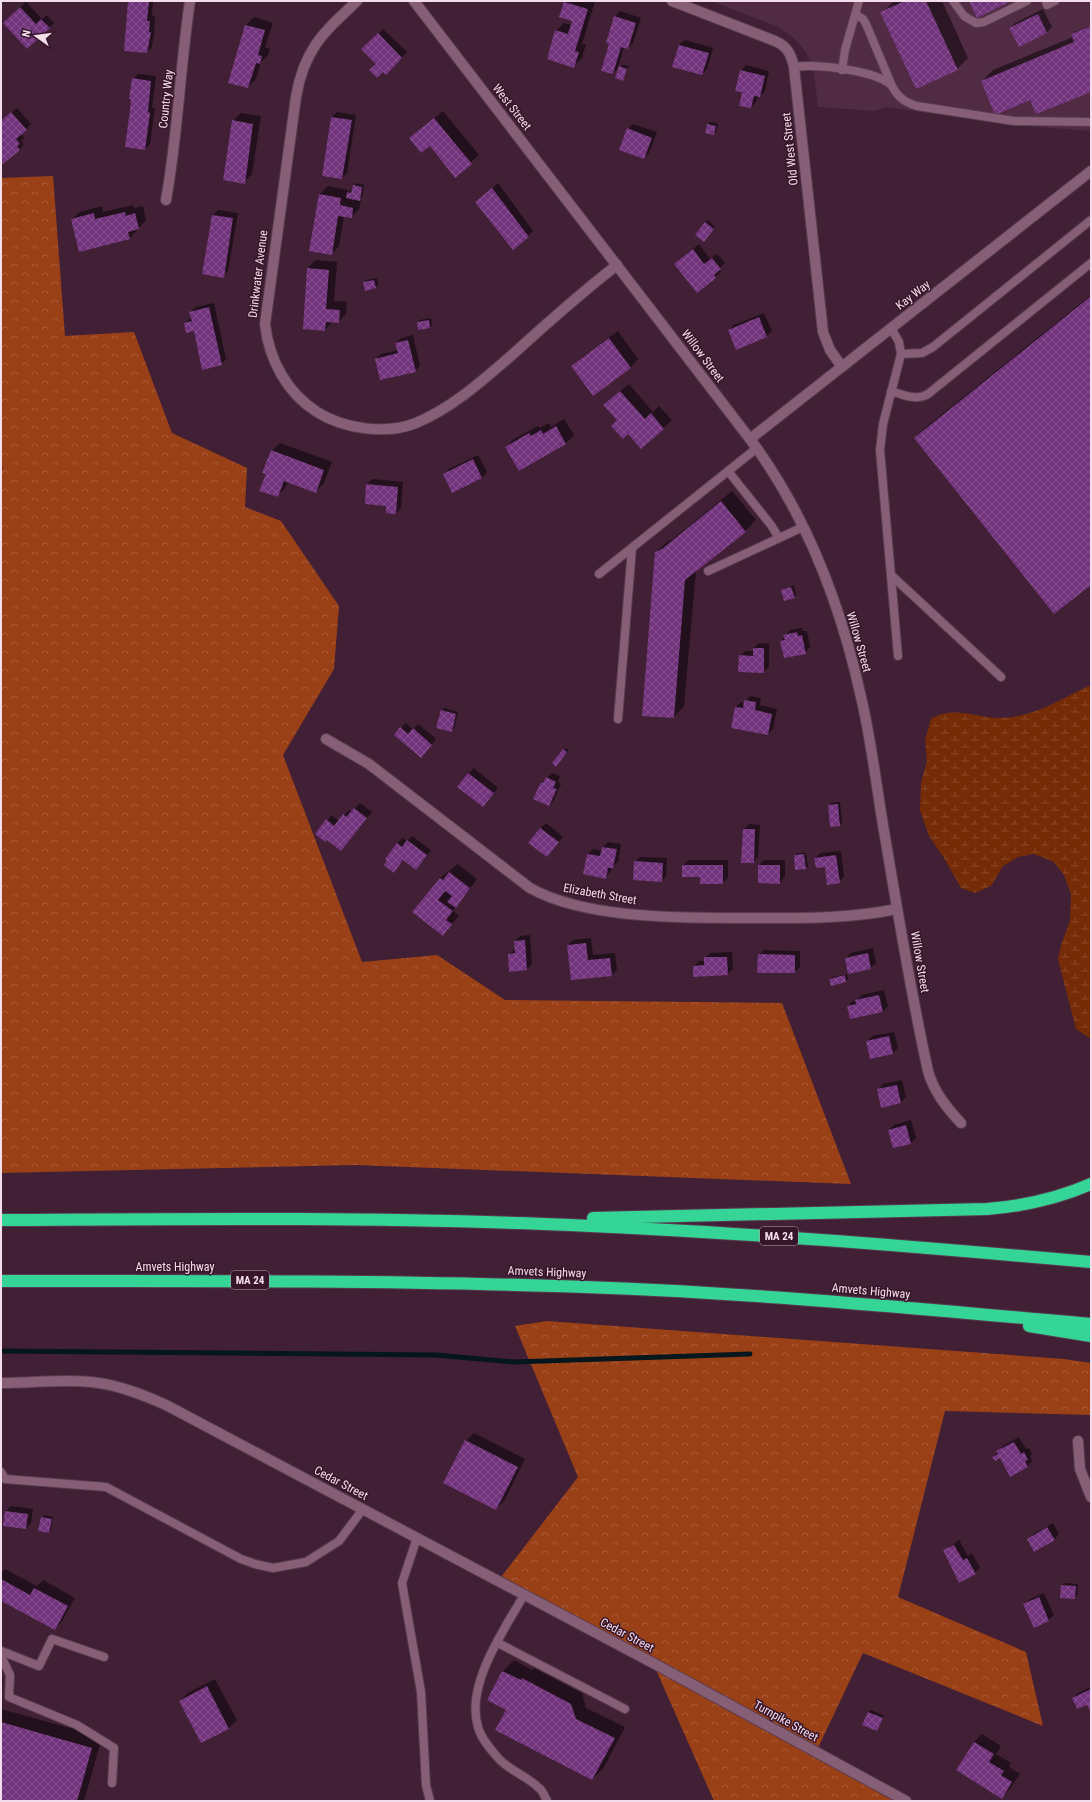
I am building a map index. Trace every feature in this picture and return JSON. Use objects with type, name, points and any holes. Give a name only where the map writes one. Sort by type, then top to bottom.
[{"type":"highway","points":[[466,1222],[987,1209],[1016,1207],[1043,1202],[1091,1184]]},
{"type":"highway","name":"MA 24","points":[[1,1220],[294,1219],[466,1222],[728,1232],[1091,1262]]},
{"type":"highway","name":"Amvets Highway","points":[[1,1281],[315,1280],[448,1282],[679,1291],[895,1307],[1091,1324]]},
{"type":"highway","points":[[895,1307],[1091,1336]]},
{"type":"street","name":"Country Way","points":[[166,200],[175,143],[190,1]]},
{"type":"street","name":"Drinkwater Avenue","points":[[357,1],[328,28],[314,45],[300,76],[296,97],[265,324],[268,345],[282,377],[296,396],[305,404],[325,417],[348,426],[381,429],[415,424],[439,412],[475,387],[596,281],[617,265]]},
{"type":"street","name":"West Street","points":[[414,1],[589,228]]},
{"type":"street","name":"Old West Street","points":[[672,1],[780,43],[790,54],[794,67],[823,332],[830,350],[842,367]]},
{"type":"street","name":"Kay Way","points":[[750,439],[1090,172]]},
{"type":"street","name":"Willow Street","points":[[589,228],[757,448],[785,491],[803,527],[835,605],[854,669],[865,716],[897,909],[928,1071],[936,1092],[948,1109],[961,1123]]},
{"type":"street","name":"Elizabeth Street","points":[[326,739],[348,750],[369,764],[526,885],[539,893],[556,900],[582,906],[622,912],[699,918],[844,917],[897,909]]},
{"type":"street","name":"Cedar Street","points":[[1,1383],[79,1382],[104,1384],[130,1391],[177,1410],[653,1663]]},
{"type":"street","points":[[1078,1441],[1080,1469],[1091,1497]]},
{"type":"street","name":"Turnpike Street","points":[[653,1663],[906,1801]]},
{"type":"lane","points":[[842,70],[845,50],[859,1]]},
{"type":"lane","points":[[953,1],[964,16],[976,23],[984,22],[1027,1]]},
{"type":"lane","points":[[1046,1],[1047,5],[1055,1]]},
{"type":"lane","points":[[856,15],[863,19],[866,24],[892,86],[900,98],[905,102],[917,106],[1014,121],[1091,122]]},
{"type":"lane","points":[[794,67],[810,66],[876,76],[892,86]]},
{"type":"lane","points":[[901,354],[916,354],[933,347],[1091,220]]},
{"type":"lane","points":[[891,391],[911,397],[924,396],[1091,263]]},
{"type":"lane","points":[[891,328],[899,342],[901,354],[882,424],[880,441],[898,656]]},
{"type":"lane","points":[[599,574],[757,448]]},
{"type":"lane","points":[[728,471],[771,525],[779,538]]},
{"type":"lane","points":[[708,571],[803,527]]},
{"type":"lane","points":[[618,719],[632,548]]},
{"type":"lane","points":[[891,575],[1001,677]]},
{"type":"lane","points":[[1,1472],[5,1479],[106,1487],[241,1559],[273,1568],[306,1562],[339,1541],[363,1509]]},
{"type":"lane","points":[[417,1538],[402,1584],[421,1692],[426,1785],[430,1801]]},
{"type":"lane","points":[[524,1595],[486,1665],[477,1692],[475,1709],[478,1727],[487,1744],[501,1761],[540,1789],[547,1801]]},
{"type":"lane","points":[[1,1651],[39,1666],[52,1639],[104,1657]]},
{"type":"lane","points":[[498,1643],[625,1709]]},
{"type":"lane","points":[[1,1656],[10,1675],[9,1697],[77,1725],[114,1748],[112,1783]]},
{"type":"shaded area","points":[[711,1],[1091,1],[1091,131],[1024,126],[886,107],[874,111],[818,107],[814,73],[810,61],[805,51],[794,38],[776,26]]},
{"type":"green space","points":[[53,176],[65,336],[134,332],[172,433],[247,468],[245,507],[281,521],[339,606],[334,669],[283,755],[362,962],[437,955],[505,1000],[782,1003],[851,1184],[356,1165],[1,1173],[1,470],[3,469],[1,463],[1,178]]},
{"type":"green space","points":[[1091,685],[1091,1039],[1076,1029],[1058,959],[1062,942],[1070,921],[1071,894],[1064,875],[1054,862],[1034,854],[1018,857],[1003,866],[991,886],[975,893],[961,888],[944,858],[929,836],[920,810],[921,783],[927,761],[925,740],[931,719],[948,713],[965,713],[1000,718],[1028,714]]},
{"type":"green space","points":[[547,1321],[1064,1359],[1091,1363],[1091,1415],[945,1411],[898,1597],[1026,1652],[1043,1726],[863,1653],[816,1752],[906,1801],[714,1801],[653,1663],[498,1581],[578,1477],[515,1326]]},
{"type":"building","points":[[128,1],[149,2],[147,21],[150,21],[149,32],[151,32],[147,53],[124,51]]},
{"type":"building","points":[[905,1],[926,1],[958,70],[916,89],[880,12]]},
{"type":"building","points":[[969,1],[1011,1],[977,18]]},
{"type":"building","points":[[564,2],[588,9],[575,51],[579,52],[574,68],[547,59],[555,30],[568,34],[572,21],[559,17]]},
{"type":"building","points":[[20,7],[36,24],[41,19],[50,28],[27,49],[3,23]]},
{"type":"building","points":[[1038,14],[1047,33],[1019,47],[1009,28]]},
{"type":"building","points":[[614,16],[636,23],[628,49],[621,47],[613,74],[601,71],[609,44],[606,43]]},
{"type":"building","points":[[245,25],[265,30],[258,55],[262,56],[260,64],[256,63],[248,88],[228,83]]},
{"type":"building","points":[[1091,26],[1091,92],[1036,114],[1030,100],[995,115],[981,81],[1074,42],[1071,34]]},
{"type":"building","points":[[378,33],[402,58],[386,75],[383,72],[377,78],[369,70],[376,64],[361,49]]},
{"type":"building","points":[[679,45],[709,53],[702,75],[672,67]]},
{"type":"building","points":[[619,66],[627,69],[623,81],[615,78]]},
{"type":"building","points":[[740,70],[765,76],[760,97],[754,96],[751,108],[739,106],[742,92],[735,91]]},
{"type":"building","points":[[132,78],[151,81],[148,112],[150,113],[145,150],[125,147],[130,110],[131,99],[129,99]]},
{"type":"building","points":[[11,112],[27,130],[16,139],[20,144],[17,146],[20,150],[3,164],[1,162],[1,121]]},
{"type":"building","points":[[331,117],[352,120],[342,179],[322,176]]},
{"type":"building","points":[[434,118],[472,164],[455,178],[430,146],[421,153],[409,138]]},
{"type":"building","points":[[232,120],[253,124],[245,184],[223,180]]},
{"type":"building","points":[[707,124],[716,126],[714,135],[705,133]]},
{"type":"building","points":[[627,128],[652,138],[644,159],[619,150]]},
{"type":"building","points":[[353,185],[362,187],[360,201],[346,198],[347,192],[351,193]]},
{"type":"building","points":[[492,188],[529,237],[513,250],[475,202]]},
{"type":"building","points":[[319,194],[341,198],[340,205],[353,208],[352,218],[338,216],[332,255],[309,251]]},
{"type":"building","points":[[125,212],[126,216],[135,213],[139,229],[128,232],[130,239],[79,252],[71,219],[94,213],[95,219]]},
{"type":"building","points":[[212,215],[233,218],[224,278],[202,274]]},
{"type":"building","points":[[705,222],[714,229],[704,242],[695,235]]},
{"type":"building","points":[[693,249],[704,264],[712,258],[721,269],[714,275],[716,278],[697,293],[674,264]]},
{"type":"building","points":[[307,268],[329,270],[326,309],[340,310],[339,323],[326,322],[325,331],[303,329]]},
{"type":"building","points":[[374,280],[376,288],[365,291],[363,282]]},
{"type":"building","points":[[1091,296],[1091,585],[1054,614],[914,438]]},
{"type":"building","points":[[209,307],[222,365],[202,370],[194,331],[186,333],[184,323],[192,321],[189,312]]},
{"type":"building","points":[[759,317],[767,337],[736,350],[728,330]]},
{"type":"building","points":[[429,320],[430,328],[418,330],[417,322]]},
{"type":"building","points":[[609,338],[631,368],[593,396],[571,366]]},
{"type":"building","points":[[408,340],[416,372],[380,380],[375,359],[398,353],[395,343]]},
{"type":"building","points":[[620,391],[645,419],[651,413],[664,429],[641,449],[628,434],[623,439],[611,426],[617,420],[603,405]]},
{"type":"building","points":[[556,426],[566,444],[519,471],[505,447],[529,433],[531,436],[541,430],[543,434]]},
{"type":"building","points":[[271,450],[324,470],[316,493],[284,481],[278,497],[259,491],[266,474],[262,473]]},
{"type":"building","points":[[473,459],[482,478],[452,493],[443,474]]},
{"type":"building","points":[[366,484],[398,487],[396,514],[386,513],[386,506],[365,504]]},
{"type":"building","points":[[721,501],[746,532],[685,580],[674,718],[642,716],[655,552],[662,549]]},
{"type":"building","points":[[791,587],[795,598],[784,601],[781,590]]},
{"type":"building","points":[[797,632],[798,636],[802,635],[806,654],[784,658],[780,641],[785,640],[783,635]]},
{"type":"building","points":[[753,648],[764,648],[764,673],[738,672],[739,655],[753,656]]},
{"type":"building","points":[[744,700],[756,702],[755,710],[772,714],[768,735],[731,728],[735,707],[743,708]]},
{"type":"building","points":[[441,710],[456,714],[452,732],[436,728]]},
{"type":"building","points":[[400,727],[408,734],[413,728],[432,745],[421,758],[394,735]]},
{"type":"building","points":[[563,749],[567,752],[556,767],[552,763]]},
{"type":"building","points":[[468,773],[494,793],[483,807],[457,787]]},
{"type":"building","points":[[546,777],[556,782],[553,788],[557,789],[549,806],[533,799],[541,782],[543,783]]},
{"type":"building","points":[[838,804],[840,826],[830,827],[828,805]]},
{"type":"building","points":[[354,808],[367,818],[341,851],[327,840],[325,842],[315,834],[326,819],[334,826],[343,814],[346,817]]},
{"type":"building","points":[[540,828],[559,842],[547,857],[528,843]]},
{"type":"building","points":[[743,829],[755,829],[754,863],[741,863]]},
{"type":"building","points":[[407,840],[427,855],[416,870],[403,860],[394,873],[384,865],[387,861],[385,859],[397,843],[402,847]]},
{"type":"building","points":[[602,847],[617,849],[613,868],[608,868],[606,879],[583,874],[587,854],[600,856]]},
{"type":"building","points":[[804,854],[806,869],[795,870],[794,855]]},
{"type":"building","points":[[836,855],[840,883],[827,885],[825,867],[816,868],[814,858]]},
{"type":"building","points":[[634,861],[663,863],[662,882],[633,880]]},
{"type":"building","points":[[682,865],[723,865],[723,884],[700,884],[700,877],[682,877]]},
{"type":"building","points":[[758,865],[780,865],[780,884],[758,883]]},
{"type":"building","points":[[449,872],[470,888],[456,908],[447,902],[452,896],[445,891],[438,900],[453,911],[446,920],[452,924],[443,936],[412,912],[440,878],[443,880]]},
{"type":"building","points":[[525,940],[527,970],[509,972],[508,954],[515,953],[514,941]]},
{"type":"building","points":[[586,943],[588,960],[610,958],[612,976],[571,980],[567,945]]},
{"type":"building","points":[[868,953],[871,969],[848,974],[845,958]]},
{"type":"building","points":[[758,954],[795,955],[795,973],[757,973]]},
{"type":"building","points":[[704,957],[727,957],[728,975],[693,977],[693,966],[704,965]]},
{"type":"building","points":[[845,975],[846,982],[831,986],[829,979]]},
{"type":"building","points":[[879,995],[883,1012],[850,1019],[847,1006],[856,1004],[855,1000]]},
{"type":"building","points":[[889,1036],[893,1054],[870,1059],[866,1041]]},
{"type":"building","points":[[897,1085],[901,1103],[881,1108],[877,1089]]},
{"type":"building","points":[[906,1125],[911,1144],[893,1148],[888,1130]]},
{"type":"building","points":[[465,1440],[518,1467],[496,1510],[443,1483]]},
{"type":"building","points":[[1014,1442],[1021,1454],[1024,1452],[1028,1460],[1025,1461],[1028,1467],[1010,1477],[1000,1458],[995,1461],[992,1457],[998,1454],[996,1451]]},
{"type":"building","points":[[5,1511],[28,1514],[26,1529],[3,1526]]},
{"type":"building","points":[[41,1517],[52,1519],[49,1533],[38,1531]]},
{"type":"building","points":[[1047,1527],[1055,1540],[1034,1552],[1027,1539]]},
{"type":"building","points":[[954,1545],[963,1560],[967,1558],[976,1574],[959,1583],[943,1550]]},
{"type":"building","points":[[1,1579],[30,1595],[34,1588],[68,1606],[55,1630],[1,1601]]},
{"type":"building","points":[[1061,1585],[1076,1586],[1075,1599],[1060,1598]]},
{"type":"building","points":[[1039,1597],[1049,1621],[1034,1628],[1023,1604]]},
{"type":"building","points":[[502,1671],[521,1680],[522,1678],[571,1704],[576,1719],[615,1738],[592,1780],[495,1730],[506,1710],[487,1700]]},
{"type":"building","points":[[207,1686],[229,1729],[201,1743],[179,1701]]},
{"type":"building","points":[[1091,1689],[1091,1713],[1087,1705],[1077,1709],[1072,1698]]},
{"type":"building","points":[[868,1712],[883,1718],[877,1731],[862,1725]]},
{"type":"building","points":[[1,1722],[92,1748],[77,1801],[1,1801]]},
{"type":"building","points":[[974,1742],[994,1754],[989,1762],[1004,1771],[1001,1775],[1012,1782],[1002,1799],[956,1770]]},
{"type":"waterway","points":[[1,1351],[436,1355],[514,1362],[750,1354]]}]
